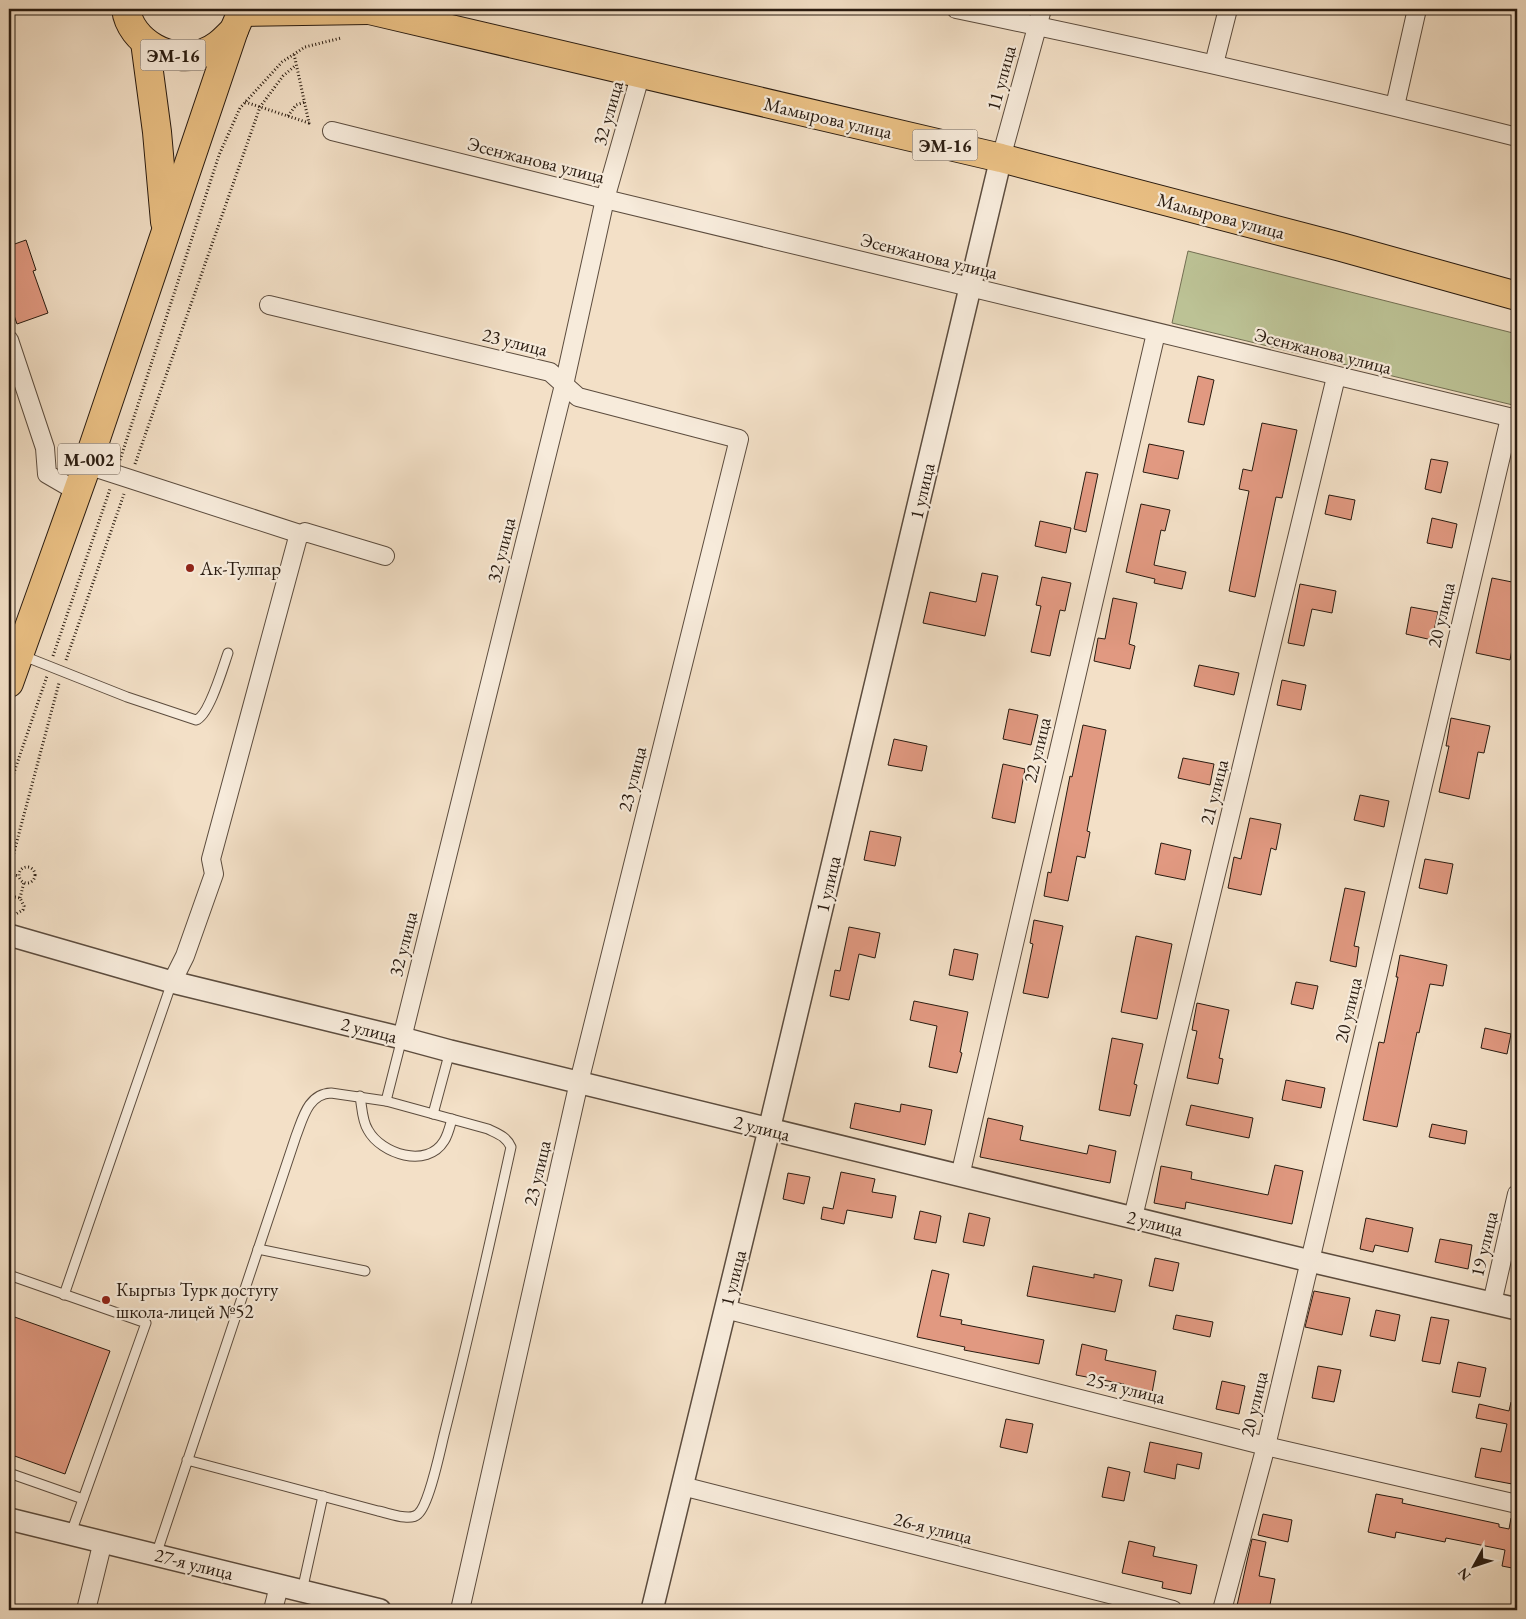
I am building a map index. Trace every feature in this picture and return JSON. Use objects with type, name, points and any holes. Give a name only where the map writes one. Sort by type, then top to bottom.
[{"type":"highway","name":"ЭМ-16","points":[[126,9],[134,29],[145,42],[162,52],[182,57],[202,54],[220,45],[240,17],[367,9]]},
{"type":"highway","name":"Мамырова улица","points":[[367,9],[1002,158],[1342,247],[1517,296]]},
{"type":"highway","name":"M-002","points":[[9,683],[78,492],[240,17]]},
{"type":"highway","name":"M-002","points":[[145,42],[157,132],[166,233]]},
{"type":"street","points":[[956,9],[1039,17],[1214,64],[1395,106],[1517,137]]},
{"type":"street","points":[[1214,64],[1228,9]]},
{"type":"street","points":[[1395,106],[1417,9]]},
{"type":"street","name":"11 улица","points":[[1002,158],[1039,17]]},
{"type":"street","name":"32 улица","points":[[402,1038],[564,385],[605,200],[641,73]]},
{"type":"street","name":"Эсенжанова улица","points":[[332,132],[1336,377],[1514,418]]},
{"type":"street","name":"1 улица","points":[[652,1610],[1002,158]]},
{"type":"street","name":"23 улица","points":[[269,305],[550,372],[578,397],[739,439],[579,1082],[460,1610]]},
{"type":"street","name":"22 улица","points":[[960,1176],[1156,333]]},
{"type":"street","points":[[9,340],[45,448],[47,474],[78,492]]},
{"type":"street","name":"21 улица","points":[[1134,1218],[1336,377]]},
{"type":"street","name":"20 улица","points":[[1222,1610],[1266,1446],[1514,418]]},
{"type":"street","points":[[87,465],[300,534],[305,532],[385,556]]},
{"type":"street","points":[[172,982],[186,956],[214,874],[211,859],[300,534]]},
{"type":"street","name":"2 улица","points":[[9,935],[172,982],[450,1051],[1310,1262],[1517,1309]]},
{"type":"street","name":"19 улица","points":[[1492,1303],[1517,1194]]},
{"type":"street","name":"25-я улица","points":[[725,1310],[1266,1446],[1517,1504]]},
{"type":"street","name":"26-я улица","points":[[682,1486],[1173,1610]]},
{"type":"street","name":"27-я улица","points":[[9,1518],[380,1610]]},
{"type":"street","points":[[86,1610],[103,1541]]},
{"type":"street","points":[[273,1610],[279,1586]]},
{"type":"lane","points":[[19,654],[128,697],[196,720],[206,711],[228,653]]},
{"type":"lane","points":[[64,1295],[172,982]]},
{"type":"lane","points":[[386,1101],[402,1038]]},
{"type":"lane","points":[[433,1114],[450,1051]]},
{"type":"lane","points":[[156,1555],[296,1136],[312,1100],[322,1093],[360,1096],[386,1101],[452,1119],[501,1135],[508,1140],[511,1147],[482,1279],[422,1511],[416,1516],[409,1517],[378,1511],[188,1460]]},
{"type":"lane","points":[[360,1096],[365,1123],[372,1136],[380,1145],[400,1153],[421,1156],[434,1152],[444,1142],[452,1119]]},
{"type":"lane","points":[[258,1249],[365,1271]]},
{"type":"lane","points":[[9,1275],[146,1323],[70,1534]]},
{"type":"lane","points":[[9,1473],[83,1499]]},
{"type":"lane","points":[[302,1591],[323,1496]]},
{"type":"path","points":[[9,863],[13,856],[62,672],[219,155],[240,108],[282,62],[305,47],[341,38]]},
{"type":"path","points":[[245,102],[310,123],[294,54]]},
{"type":"path","points":[[9,787],[50,667],[260,107],[283,76],[296,65]]},
{"type":"path","points":[[288,116],[296,105],[305,102]]},
{"type":"path","points":[[19,876],[20,871],[27,866],[35,870],[34,879],[28,883],[24,882]]},
{"type":"path","points":[[9,874],[19,876],[24,882]]},
{"type":"path","points":[[9,910],[16,914],[23,910],[23,902],[20,898],[24,882]]},
{"type":"path","points":[[9,901],[15,897],[20,898]]},
{"type":"green space","points":[[1188,251],[1517,334],[1517,406],[1172,323]]},
{"type":"building","points":[[26,240],[36,270],[33,271],[48,313],[17,324],[9,301],[9,246]]},
{"type":"building","points":[[1198,376],[1214,380],[1204,425],[1188,422]]},
{"type":"building","points":[[1262,423],[1297,430],[1282,498],[1276,497],[1255,597],[1229,591],[1249,491],[1239,489],[1243,469],[1252,471]]},
{"type":"building","points":[[1149,444],[1184,451],[1178,479],[1143,472]]},
{"type":"building","points":[[1431,459],[1448,462],[1441,493],[1425,489]]},
{"type":"building","points":[[1086,472],[1098,474],[1086,532],[1074,529]]},
{"type":"building","points":[[1329,495],[1355,500],[1351,520],[1325,514]]},
{"type":"building","points":[[1141,504],[1170,510],[1165,531],[1161,530],[1154,565],[1186,572],[1182,589],[1154,583],[1155,579],[1126,572]]},
{"type":"building","points":[[1432,518],[1457,524],[1452,548],[1427,543]]},
{"type":"building","points":[[1040,521],[1071,528],[1066,553],[1035,546]]},
{"type":"building","points":[[982,573],[998,576],[985,636],[923,623],[930,592],[976,602]]},
{"type":"building","points":[[1042,577],[1071,583],[1065,611],[1060,610],[1050,656],[1031,652],[1041,606],[1036,605]]},
{"type":"building","points":[[1492,578],[1517,583],[1517,624],[1510,660],[1476,653]]},
{"type":"building","points":[[1300,584],[1336,591],[1332,613],[1312,609],[1304,646],[1288,643]]},
{"type":"building","points":[[1113,598],[1137,603],[1129,644],[1135,646],[1130,669],[1094,661],[1098,638],[1105,639]]},
{"type":"building","points":[[1411,607],[1438,612],[1432,640],[1406,634]]},
{"type":"building","points":[[1199,665],[1239,673],[1234,695],[1194,686]]},
{"type":"building","points":[[1282,680],[1306,685],[1301,710],[1277,705]]},
{"type":"building","points":[[1009,709],[1038,715],[1031,745],[1003,739]]},
{"type":"building","points":[[1451,718],[1490,726],[1484,753],[1478,752],[1469,799],[1439,792],[1449,746],[1446,746]]},
{"type":"building","points":[[1083,725],[1106,730],[1087,831],[1090,832],[1085,858],[1077,856],[1068,901],[1044,896],[1048,872],[1051,873],[1070,776],[1072,777]]},
{"type":"building","points":[[894,739],[927,746],[922,771],[888,765]]},
{"type":"building","points":[[1183,758],[1214,764],[1210,785],[1178,778]]},
{"type":"building","points":[[1003,764],[1025,769],[1015,823],[992,818]]},
{"type":"building","points":[[1360,795],[1389,801],[1384,827],[1354,820]]},
{"type":"building","points":[[1250,818],[1281,824],[1276,850],[1271,848],[1261,895],[1228,888],[1234,857],[1241,859]]},
{"type":"building","points":[[870,831],[901,837],[895,866],[864,860]]},
{"type":"building","points":[[1161,843],[1191,850],[1185,880],[1155,874]]},
{"type":"building","points":[[1425,859],[1453,864],[1447,894],[1419,888]]},
{"type":"building","points":[[1345,888],[1365,892],[1354,946],[1359,947],[1356,967],[1330,961]]},
{"type":"building","points":[[1034,920],[1063,926],[1048,998],[1023,993],[1033,944],[1030,943]]},
{"type":"building","points":[[849,927],[880,933],[875,958],[859,954],[849,1000],[830,996],[835,970],[840,971]]},
{"type":"building","points":[[1136,936],[1172,944],[1157,1019],[1121,1012]]},
{"type":"building","points":[[954,949],[978,954],[973,980],[949,975]]},
{"type":"building","points":[[1400,955],[1447,965],[1443,986],[1430,984],[1419,1033],[1417,1032],[1397,1127],[1363,1120],[1379,1042],[1384,1043],[1398,977],[1396,977]]},
{"type":"building","points":[[1296,982],[1318,986],[1313,1009],[1291,1004]]},
{"type":"building","points":[[914,1001],[968,1012],[957,1073],[929,1067],[937,1026],[910,1020]]},
{"type":"building","points":[[1197,1003],[1229,1010],[1219,1058],[1223,1059],[1218,1084],[1187,1078],[1197,1031],[1192,1030]]},
{"type":"building","points":[[1485,1028],[1511,1034],[1507,1054],[1481,1048]]},
{"type":"building","points":[[1112,1038],[1143,1044],[1134,1084],[1137,1085],[1130,1116],[1099,1110]]},
{"type":"building","points":[[1286,1080],[1325,1088],[1321,1108],[1282,1100]]},
{"type":"building","points":[[855,1103],[900,1112],[901,1104],[932,1110],[925,1145],[850,1128]]},
{"type":"building","points":[[1191,1105],[1253,1118],[1249,1138],[1186,1125]]},
{"type":"building","points":[[988,1118],[1023,1126],[1020,1140],[1087,1154],[1089,1145],[1116,1151],[1110,1183],[980,1157]]},
{"type":"building","points":[[1432,1124],[1467,1131],[1465,1144],[1429,1137]]},
{"type":"building","points":[[1275,1165],[1303,1171],[1292,1224],[1186,1202],[1185,1209],[1154,1203],[1161,1166],[1192,1172],[1191,1179],[1268,1195]]},
{"type":"building","points":[[841,1172],[875,1179],[872,1192],[896,1196],[892,1218],[847,1210],[844,1224],[821,1219],[823,1207],[833,1209]]},
{"type":"building","points":[[788,1173],[810,1177],[804,1204],[783,1199]]},
{"type":"building","points":[[920,1211],[941,1216],[936,1243],[914,1239]]},
{"type":"building","points":[[969,1213],[990,1218],[984,1246],[963,1242]]},
{"type":"building","points":[[1366,1218],[1413,1228],[1408,1252],[1375,1245],[1373,1252],[1360,1249]]},
{"type":"building","points":[[1440,1239],[1472,1245],[1468,1269],[1435,1262]]},
{"type":"building","points":[[1155,1258],[1179,1263],[1173,1291],[1149,1286]]},
{"type":"building","points":[[1033,1266],[1094,1278],[1094,1274],[1122,1280],[1115,1312],[1027,1296]]},
{"type":"building","points":[[932,1270],[949,1274],[940,1316],[962,1320],[961,1324],[1044,1340],[1039,1364],[964,1350],[965,1347],[917,1337]]},
{"type":"building","points":[[1314,1291],[1350,1298],[1342,1335],[1305,1327]]},
{"type":"building","points":[[1376,1310],[1400,1315],[1395,1341],[1370,1336]]},
{"type":"building","name":"Кыргыз Турк достугу школа-лицей №52","points":[[9,1315],[110,1351],[65,1474],[9,1454]]},
{"type":"building","points":[[1176,1315],[1213,1322],[1210,1337],[1173,1329]]},
{"type":"building","points":[[1431,1317],[1449,1320],[1440,1364],[1422,1361]]},
{"type":"building","points":[[1082,1344],[1107,1350],[1105,1360],[1156,1371],[1152,1393],[1123,1387],[1124,1384],[1076,1375]]},
{"type":"building","points":[[1458,1362],[1486,1368],[1480,1397],[1452,1392]]},
{"type":"building","points":[[1318,1366],[1341,1370],[1334,1402],[1312,1398]]},
{"type":"building","points":[[1222,1381],[1245,1386],[1239,1414],[1216,1409]]},
{"type":"building","points":[[1511,1402],[1517,1402],[1517,1457],[1512,1484],[1475,1477],[1481,1448],[1501,1452],[1507,1424],[1476,1418],[1479,1404],[1509,1411]]},
{"type":"building","points":[[1006,1419],[1033,1424],[1027,1453],[1000,1447]]},
{"type":"building","points":[[1150,1442],[1202,1453],[1199,1469],[1177,1464],[1175,1479],[1144,1472]]},
{"type":"building","points":[[1108,1467],[1130,1472],[1124,1501],[1102,1497]]},
{"type":"building","points":[[1376,1494],[1403,1499],[1402,1503],[1499,1524],[1499,1527],[1509,1529],[1511,1518],[1517,1519],[1517,1569],[1502,1566],[1505,1550],[1446,1538],[1445,1542],[1396,1532],[1395,1538],[1368,1532]]},
{"type":"building","points":[[1263,1514],[1292,1520],[1288,1542],[1258,1535]]},
{"type":"building","points":[[1252,1539],[1266,1542],[1259,1576],[1275,1579],[1269,1610],[1236,1610]]},
{"type":"building","points":[[1129,1541],[1155,1547],[1153,1556],[1197,1565],[1191,1594],[1162,1588],[1163,1582],[1122,1573]]},
{"type":"place","name":"Ак-Тулпар","points":[[190,568]]},
{"type":"place","name":"Кыргыз Турк достугу школа-лицей №52","points":[[106,1300]]}]
